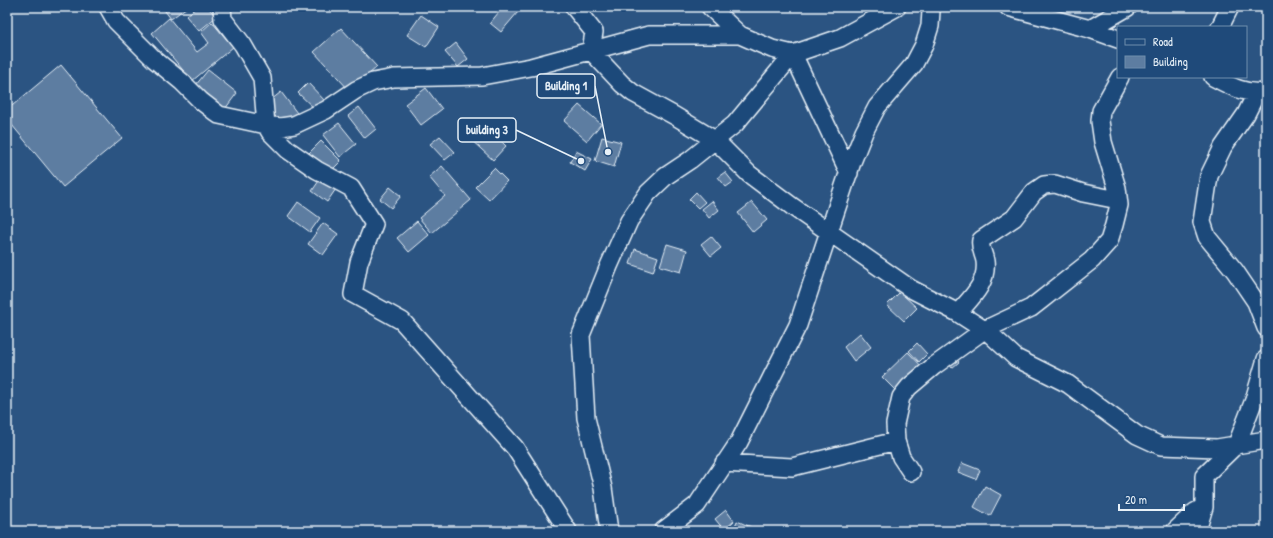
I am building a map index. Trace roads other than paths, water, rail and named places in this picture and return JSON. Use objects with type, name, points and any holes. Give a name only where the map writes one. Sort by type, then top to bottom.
[{"type":"street","points":[[108,7],[116,21],[154,59],[219,115],[266,126],[281,127],[294,125],[326,110],[356,90],[373,82],[394,78],[482,76],[531,67],[649,35],[740,35]]},
{"type":"street","points":[[222,7],[223,19],[243,46],[262,78],[266,126],[270,132],[288,150],[317,170],[351,188],[374,224],[359,262],[353,294],[402,321],[515,448],[568,531]]},
{"type":"street","points":[[574,7],[594,32],[591,51]]},
{"type":"street","points":[[710,7],[740,35],[772,49],[793,54]]},
{"type":"street","points":[[608,531],[603,488],[586,418],[581,335],[629,221],[648,193],[666,176],[735,124],[793,54],[840,38],[897,7]]},
{"type":"street","points":[[662,531],[697,505],[739,442],[798,325],[864,132],[877,108],[914,64],[924,45],[930,26],[930,7]]},
{"type":"street","points":[[1008,7],[1090,29],[1117,39]]},
{"type":"street","points":[[1090,29],[1128,7]]},
{"type":"street","points":[[1220,26],[1230,7]]},
{"type":"street","points":[[591,51],[622,84],[633,93],[715,140],[749,174],[829,232],[911,289],[958,313],[984,330],[1016,358],[1068,384],[1137,435],[1161,446],[1217,448],[1266,440]]},
{"type":"street","points":[[793,54],[849,173]]},
{"type":"street","points":[[911,472],[901,457],[896,441],[895,424],[901,397],[909,387],[934,366],[984,330],[1036,305],[1092,260],[1109,241],[1119,205],[1117,188],[1103,142],[1100,120],[1101,111],[1119,78]]},
{"type":"street","points":[[1215,78],[1234,88],[1261,93],[1223,147],[1209,176],[1202,222],[1207,237],[1235,271],[1256,302],[1266,328]]},
{"type":"street","points":[[958,313],[976,292],[985,273],[985,260],[980,243],[981,240],[1014,218],[1034,192],[1044,185],[1054,184],[1083,193],[1118,200]]},
{"type":"street","points":[[1197,531],[1204,507],[1204,476],[1237,444],[1265,372]]},
{"type":"street","points":[[724,463],[792,467],[896,441]]},
{"type":"street","points":[[1175,531],[1195,512],[1204,507]]},
{"type":"place","name":"Building 1","points":[[608,152]]},
{"type":"place","name":"building 3","points":[[581,161]]}]
